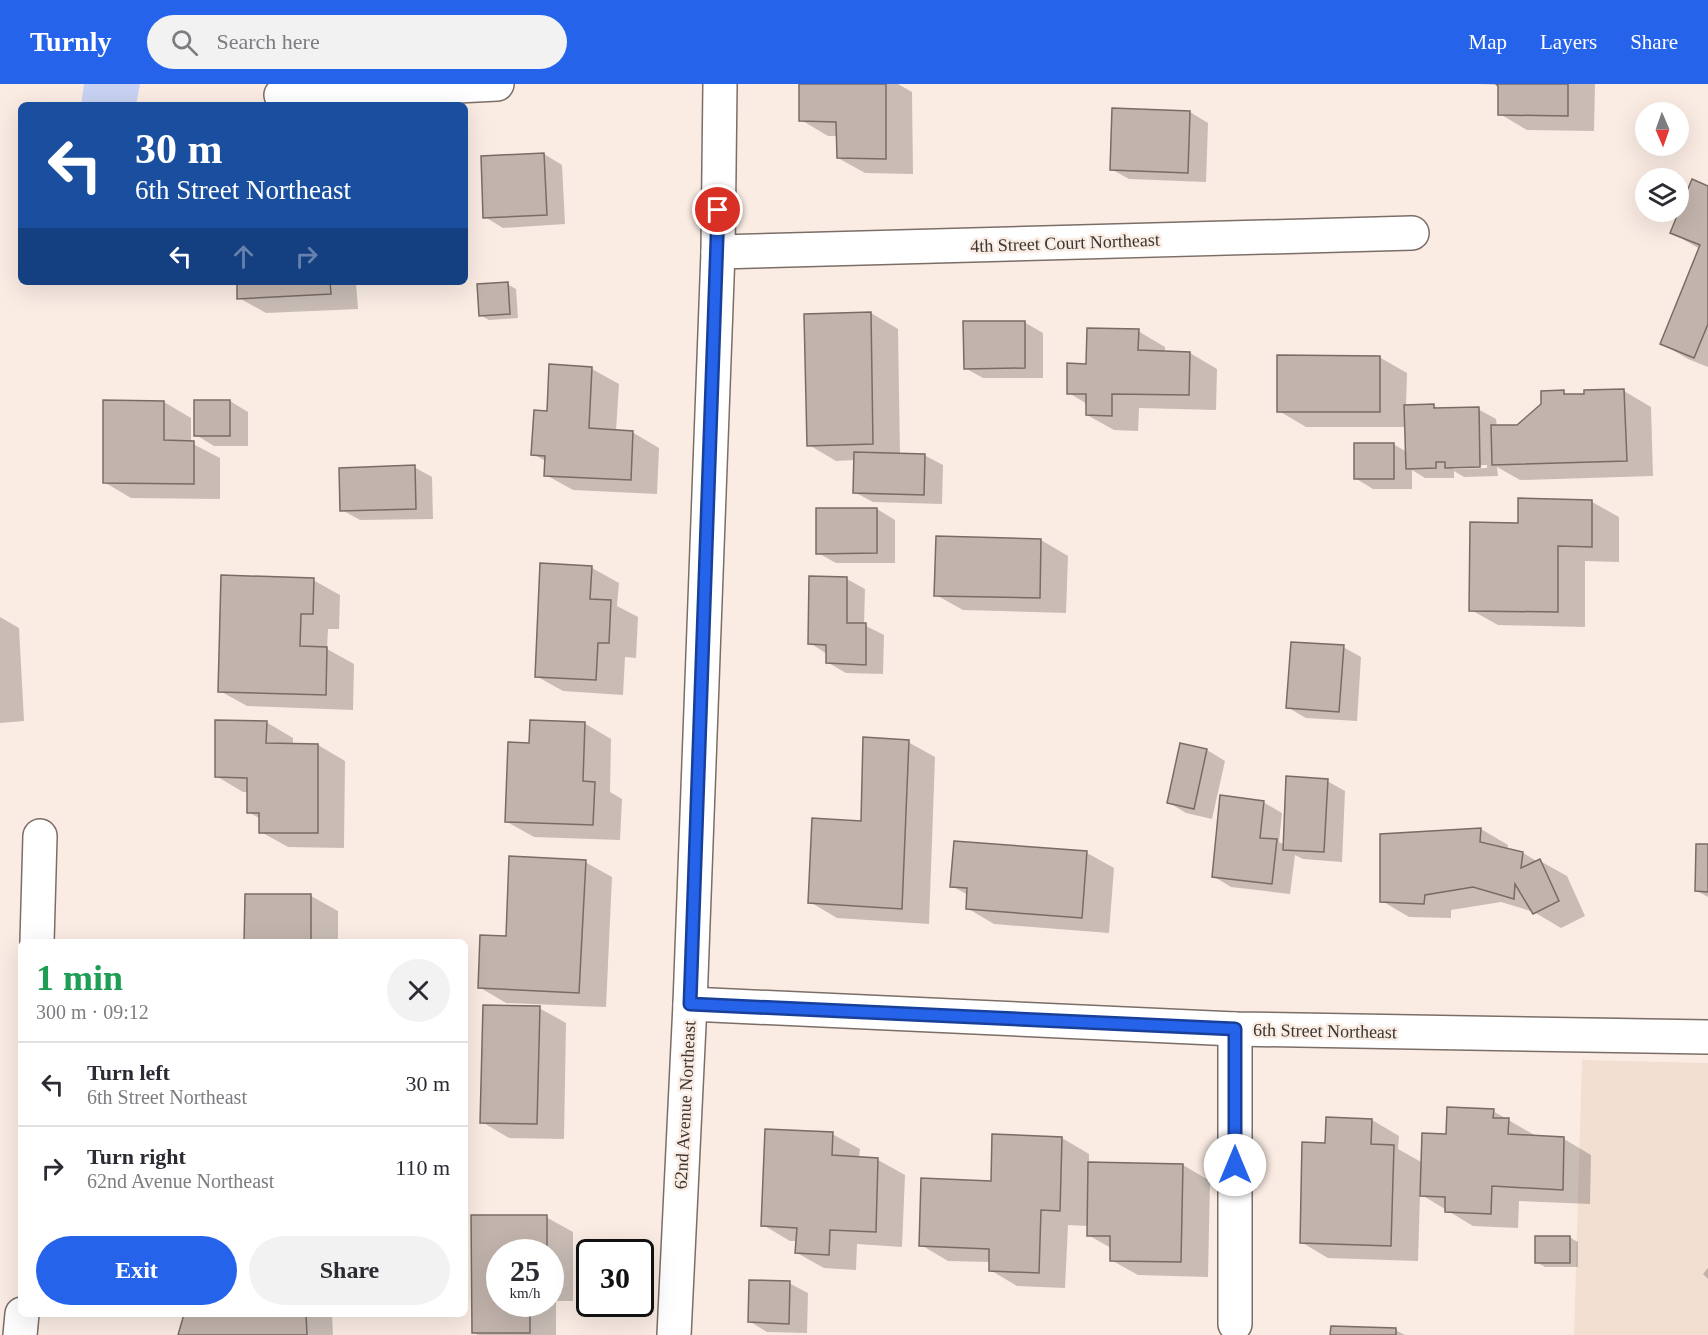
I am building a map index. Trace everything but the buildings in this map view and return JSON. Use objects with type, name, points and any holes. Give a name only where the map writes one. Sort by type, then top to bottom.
[{"type":"street","points":[[281,95],[497,84]]},
{"type":"street","name":"62nd Avenue Northeast","points":[[674,1335],[690,1004],[718,252],[720,84]]},
{"type":"street","name":"4th Street Court Northeast","points":[[718,252],[1412,233]]},
{"type":"street","points":[[37,939],[40,836]]},
{"type":"street","name":"6th Street Northeast","points":[[690,1004],[1235,1029],[1708,1037]]},
{"type":"street","points":[[1235,1029],[1235,1324]]},
{"type":"street","points":[[20,1335],[22,1317]]},
{"type":"shaded area","points":[[1582,1060],[1708,1063],[1708,1335],[1574,1335]]},
{"type":"water","points":[[84,84],[140,84],[137,102],[81,102]]},
{"type":"route","points":[[718,210],[690,1004],[1235,1029],[1235,1165]]}]
